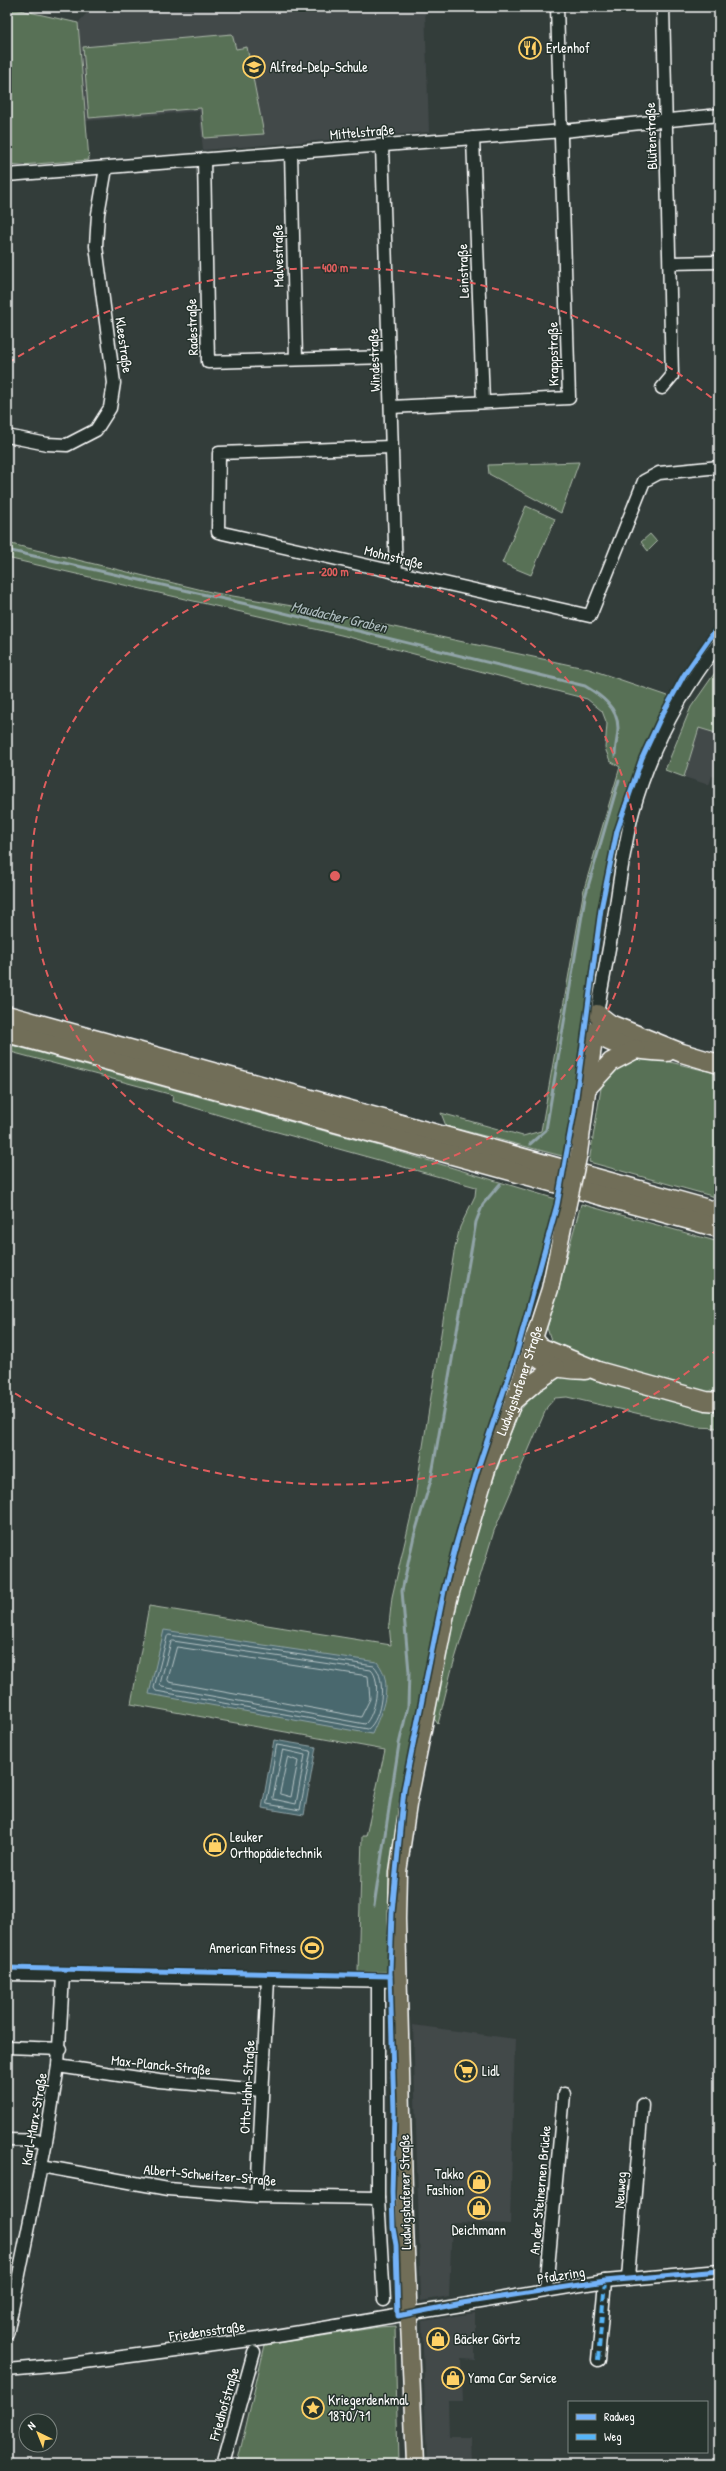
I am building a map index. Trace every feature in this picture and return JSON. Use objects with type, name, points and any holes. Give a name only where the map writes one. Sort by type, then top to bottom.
[{"type":"highway","points":[[7,1015],[718,1224]]},
{"type":"highway","points":[[682,1053],[636,1048],[603,1040],[601,1023],[682,1053],[719,1064]]},
{"type":"highway","points":[[7,1033],[718,1224]]},
{"type":"highway","points":[[588,1086],[611,1062],[636,1048]]},
{"type":"highway","points":[[535,1345],[537,1358],[556,1368],[598,1371]]},
{"type":"highway","points":[[535,1345],[598,1371],[706,1401],[719,1402]]},
{"type":"highway","points":[[514,1400],[535,1382],[556,1368]]},
{"type":"main road","name":"Ludwigshafener Straße","points":[[414,2464],[403,2314],[398,1872],[408,1805],[449,1599],[488,1466],[535,1345],[550,1289],[579,1153],[588,1086],[601,1023]]},
{"type":"street","points":[[557,7],[563,131]]},
{"type":"street","name":"Blütenstraße","points":[[662,388],[672,376],[663,7]]},
{"type":"street","name":"Mittelstraße","points":[[7,175],[563,131],[719,115]]},
{"type":"street","name":"Krappstraße","points":[[391,407],[569,398],[563,131]]},
{"type":"street","name":"Leinstraße","points":[[473,138],[483,402]]},
{"type":"street","name":"Windestraße","points":[[382,146],[396,574]]},
{"type":"street","name":"Malvestraße","points":[[291,153],[296,359]]},
{"type":"street","name":"Radestraße","points":[[204,160],[208,362],[389,357]]},
{"type":"street","name":"Kleestraße","points":[[7,436],[47,444],[67,445],[96,430],[110,408],[114,383],[96,246],[98,214],[106,168]]},
{"type":"street","points":[[670,263],[719,262]]},
{"type":"street","name":"Mohnstraße","points":[[391,447],[219,453],[218,532],[396,574],[590,616],[644,481],[659,473],[719,467]]},
{"type":"street","points":[[601,1023],[621,869],[633,812],[656,746],[680,700],[697,672],[719,642]]},
{"type":"street","points":[[7,1974],[399,1981]]},
{"type":"street","name":"Karl-Marx-Straße","points":[[7,2334],[46,2141],[61,2049],[63,1975]]},
{"type":"street","name":"Otto-Hahn-Straße","points":[[257,2196],[268,1979]]},
{"type":"street","name":"Ludwigshafener Straße","points":[[378,1981],[378,2198],[384,2300]]},
{"type":"street","points":[[7,2047],[61,2049]]},
{"type":"street","name":"Max-Planck-Straße","points":[[58,2066],[159,2081],[262,2090]]},
{"type":"street","name":"An der Steinernen Brücke","points":[[546,2289],[564,2094]]},
{"type":"street","name":"Neuweg","points":[[628,2278],[642,2105]]},
{"type":"street","points":[[7,2140],[46,2141]]},
{"type":"street","name":"Albert-Schweitzer-Straße","points":[[41,2166],[168,2189],[257,2196],[378,2198]]},
{"type":"street","name":"Pfalzring","points":[[403,2314],[546,2289],[628,2278],[719,2271]]},
{"type":"street","points":[[598,2360],[605,2281]]},
{"type":"street","name":"Friedensstraße","points":[[7,2370],[62,2365],[258,2339],[403,2314]]},
{"type":"street","name":"Friedhofstraße","points":[[223,2464],[254,2352]]},
{"type":"shaded area","name":"Alfred-Delp-Schule","points":[[92,7],[425,7],[429,132],[203,150],[199,111],[86,121],[78,23]]},
{"type":"shaded area","points":[[699,728],[719,734],[719,778],[712,776],[709,785],[684,777]]},
{"type":"shaded area","points":[[413,2025],[515,2039],[510,2224],[452,2222],[449,2296],[421,2301]]},
{"type":"shaded area","points":[[475,2313],[475,2360],[461,2359],[463,2401],[448,2401],[449,2437],[470,2437],[471,2462],[427,2463],[422,2321]]},
{"type":"green space","points":[[7,7],[78,23],[89,160],[7,166]]},
{"type":"green space","points":[[232,34],[236,49],[247,47],[264,134],[204,138],[201,108],[89,118],[83,47]]},
{"type":"green space","points":[[579,462],[561,513],[489,474],[488,465]]},
{"type":"green space","points":[[526,506],[555,519],[531,575],[502,563]]},
{"type":"green space","points":[[650,534],[657,542],[648,551],[641,542]]},
{"type":"green space","points":[[7,543],[215,593],[310,609],[589,669],[671,697],[647,746],[622,814],[617,832],[600,912],[566,1157],[446,1126],[441,1113],[523,1136],[541,1131],[584,889],[620,767],[610,761],[605,748],[607,724],[602,711],[587,699],[341,635],[7,558]]},
{"type":"green space","points":[[719,667],[719,734],[699,728],[684,777],[665,770],[691,707]]},
{"type":"green space","points":[[7,1044],[390,1149],[556,1199],[517,1351],[477,1471],[444,1591],[392,1913],[390,1972],[358,1972],[362,1836],[366,1836],[385,1750],[131,1704],[149,1606],[391,1645],[389,1624],[392,1597],[414,1503],[454,1252],[460,1227],[475,1196],[476,1187],[252,1125],[172,1101],[173,1095],[7,1051]]},
{"type":"green space","points":[[639,1058],[666,1061],[719,1074],[719,1198],[589,1162],[602,1082],[617,1066]]},
{"type":"green space","points":[[581,1204],[719,1242],[719,1393],[705,1394],[602,1364],[559,1348],[551,1340],[547,1328]]},
{"type":"green space","points":[[560,1375],[616,1382],[719,1409],[719,1428],[696,1427],[567,1397],[555,1398],[547,1407],[494,1531],[451,1672],[438,1724],[432,1716],[464,1569],[491,1486],[518,1413],[543,1383]]},
{"type":"green space","points":[[395,2326],[398,2464],[237,2464],[265,2345],[379,2327]]},
{"type":"water","points":[[164,1630],[377,1662],[382,1670],[386,1688],[383,1707],[372,1734],[149,1694]]},
{"type":"water","points":[[274,1740],[316,1747],[304,1815],[262,1808]]},
{"type":"waterway","name":"Maudacher Graben","points":[[7,550],[255,606],[585,686],[607,702],[615,714],[618,728],[615,756]]},
{"type":"waterway","points":[[530,1144],[546,1130],[585,897],[619,780]]},
{"type":"waterway","points":[[374,1906],[399,1744],[408,1706],[409,1672],[402,1591],[414,1536],[431,1480],[476,1222],[483,1204],[500,1184]]},
{"type":"marked path","points":[[598,2360],[605,2281]]},
{"type":"cycle path","points":[[719,625],[684,675],[661,717],[642,758],[617,831],[601,909],[574,1112],[557,1205],[517,1351],[477,1471],[455,1548],[444,1591],[404,1789],[392,1913],[390,1972],[394,2112],[392,2192],[393,2228],[396,2245],[398,2316],[462,2303],[605,2281],[719,2271]]},
{"type":"cycle path","points":[[7,1968],[390,1976]]},
{"type":"place","name":"Erlenhof","points":[[530,48]]},
{"type":"place","name":"Alfred-Delp-Schule","points":[[254,67]]},
{"type":"place","name":"Leuker Orthopädietechnik","points":[[215,1845]]},
{"type":"place","name":"American Fitness","points":[[312,1948]]},
{"type":"place","name":"Lidl","points":[[466,2071]]},
{"type":"place","name":"Takko Fashion","points":[[479,2182]]},
{"type":"place","name":"Deichmann","points":[[479,2208]]},
{"type":"place","name":"Bäcker Görtz","points":[[438,2339]]},
{"type":"place","name":"Yama Car Service","points":[[453,2378]]},
{"type":"place","name":"Kriegerdenkmal 1870/71","points":[[313,2408]]}]
